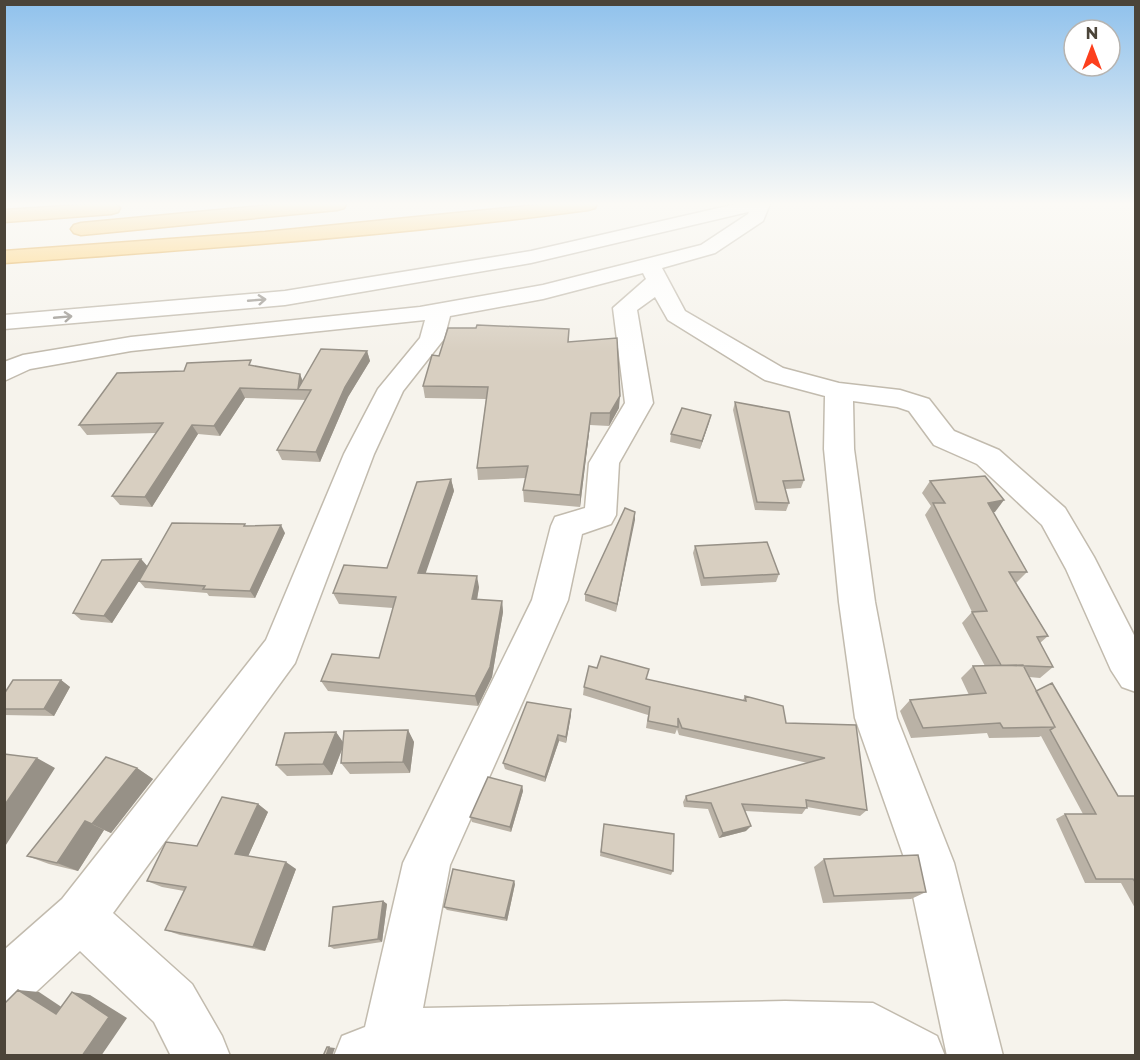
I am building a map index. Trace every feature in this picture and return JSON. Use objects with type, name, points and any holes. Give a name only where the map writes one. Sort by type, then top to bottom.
[{"type":"highway","points":[[4,256],[41,253]]},
{"type":"street","points":[[4,322],[285,298],[546,253]]},
{"type":"street","points":[[4,373],[23,363],[131,345],[295,329],[439,311],[654,273],[698,253]]},
{"type":"street","points":[[654,273],[676,315],[774,374],[839,391],[900,399],[919,405],[944,438],[988,457],[1054,517],[1082,567],[1125,658],[1136,674]]},
{"type":"street","points":[[375,1051],[427,863],[550,600],[567,525],[600,515],[604,463],[639,403],[625,308],[645,294],[654,273]]},
{"type":"street","points":[[4,986],[80,917],[281,651],[359,454],[391,389],[432,339],[439,311]]},
{"type":"street","points":[[839,391],[839,449],[857,602],[876,718],[930,863],[975,1056]]},
{"type":"street","points":[[80,917],[173,1003],[202,1056]]},
{"type":"street","points":[[375,1051],[412,1036],[690,1032],[785,1028],[873,1031],[917,1056]]},
{"type":"building","points":[[477,325],[569,329],[568,342],[617,338],[620,396],[610,413],[591,413],[580,495],[523,490],[528,466],[477,468],[488,387],[423,386],[432,355],[439,356],[448,328],[476,328]]},
{"type":"building","points":[[321,349],[367,351],[345,387],[316,452],[277,450],[311,390],[240,388],[214,426],[192,425],[145,497],[112,496],[163,423],[79,425],[117,373],[184,371],[187,363],[251,360],[249,365],[300,374],[298,389]]},
{"type":"building","points":[[735,402],[789,412],[804,480],[783,481],[789,503],[757,502]]},
{"type":"building","points":[[682,408],[711,415],[702,441],[671,434]]},
{"type":"building","points":[[985,476],[1004,500],[988,503],[1027,572],[1009,572],[1048,636],[1037,637],[1053,667],[1001,665],[972,612],[987,611],[933,503],[945,503],[930,481]]},
{"type":"building","points":[[451,479],[418,573],[477,576],[472,599],[502,601],[490,667],[475,696],[321,681],[332,654],[379,658],[396,597],[333,593],[344,565],[387,568],[417,482]]},
{"type":"building","points":[[625,508],[635,512],[617,604],[585,594]]},
{"type":"building","points":[[172,523],[281,525],[250,591],[203,589],[205,586],[139,581]]},
{"type":"building","points":[[767,542],[779,574],[704,578],[695,546]]},
{"type":"building","points":[[141,559],[104,616],[73,613],[102,560]]},
{"type":"building","points":[[601,656],[649,669],[646,679],[746,701],[745,696],[783,706],[786,723],[856,725],[867,810],[806,800],[807,808],[742,804],[751,826],[723,833],[711,803],[687,801],[686,796],[825,758],[682,728],[678,718],[678,727],[648,721],[650,707],[584,687],[589,666],[597,668]]},
{"type":"building","points":[[1023,665],[1055,727],[1003,728],[1000,723],[923,728],[910,700],[986,693],[973,666]]},
{"type":"building","points":[[13,680],[61,680],[44,709],[4,709],[4,694]]},
{"type":"building","points":[[1052,683],[1118,796],[1136,796],[1136,883],[1133,879],[1096,879],[1065,814],[1096,814],[1050,730],[1055,727],[1036,691]]},
{"type":"building","points":[[527,702],[571,709],[566,737],[558,735],[545,777],[503,763]]},
{"type":"building","points":[[408,730],[403,762],[341,763],[344,731]]},
{"type":"building","points":[[336,732],[323,764],[276,765],[285,733]]},
{"type":"building","points":[[4,754],[37,758],[4,806]]},
{"type":"building","points":[[106,757],[137,768],[92,824],[85,821],[57,863],[27,856]]},
{"type":"building","points":[[488,777],[522,786],[510,827],[470,817]]},
{"type":"building","points":[[222,797],[258,804],[235,854],[286,862],[253,947],[165,930],[186,887],[147,881],[166,842],[197,846]]},
{"type":"building","points":[[604,824],[674,834],[673,871],[601,852]]},
{"type":"building","points":[[918,855],[926,892],[834,896],[824,859]]},
{"type":"building","points":[[453,869],[514,881],[505,918],[444,907]]},
{"type":"building","points":[[383,901],[378,939],[329,946],[333,907]]},
{"type":"building","points":[[18,990],[56,1014],[72,992],[109,1017],[82,1056],[4,1056],[4,1004]]}]
